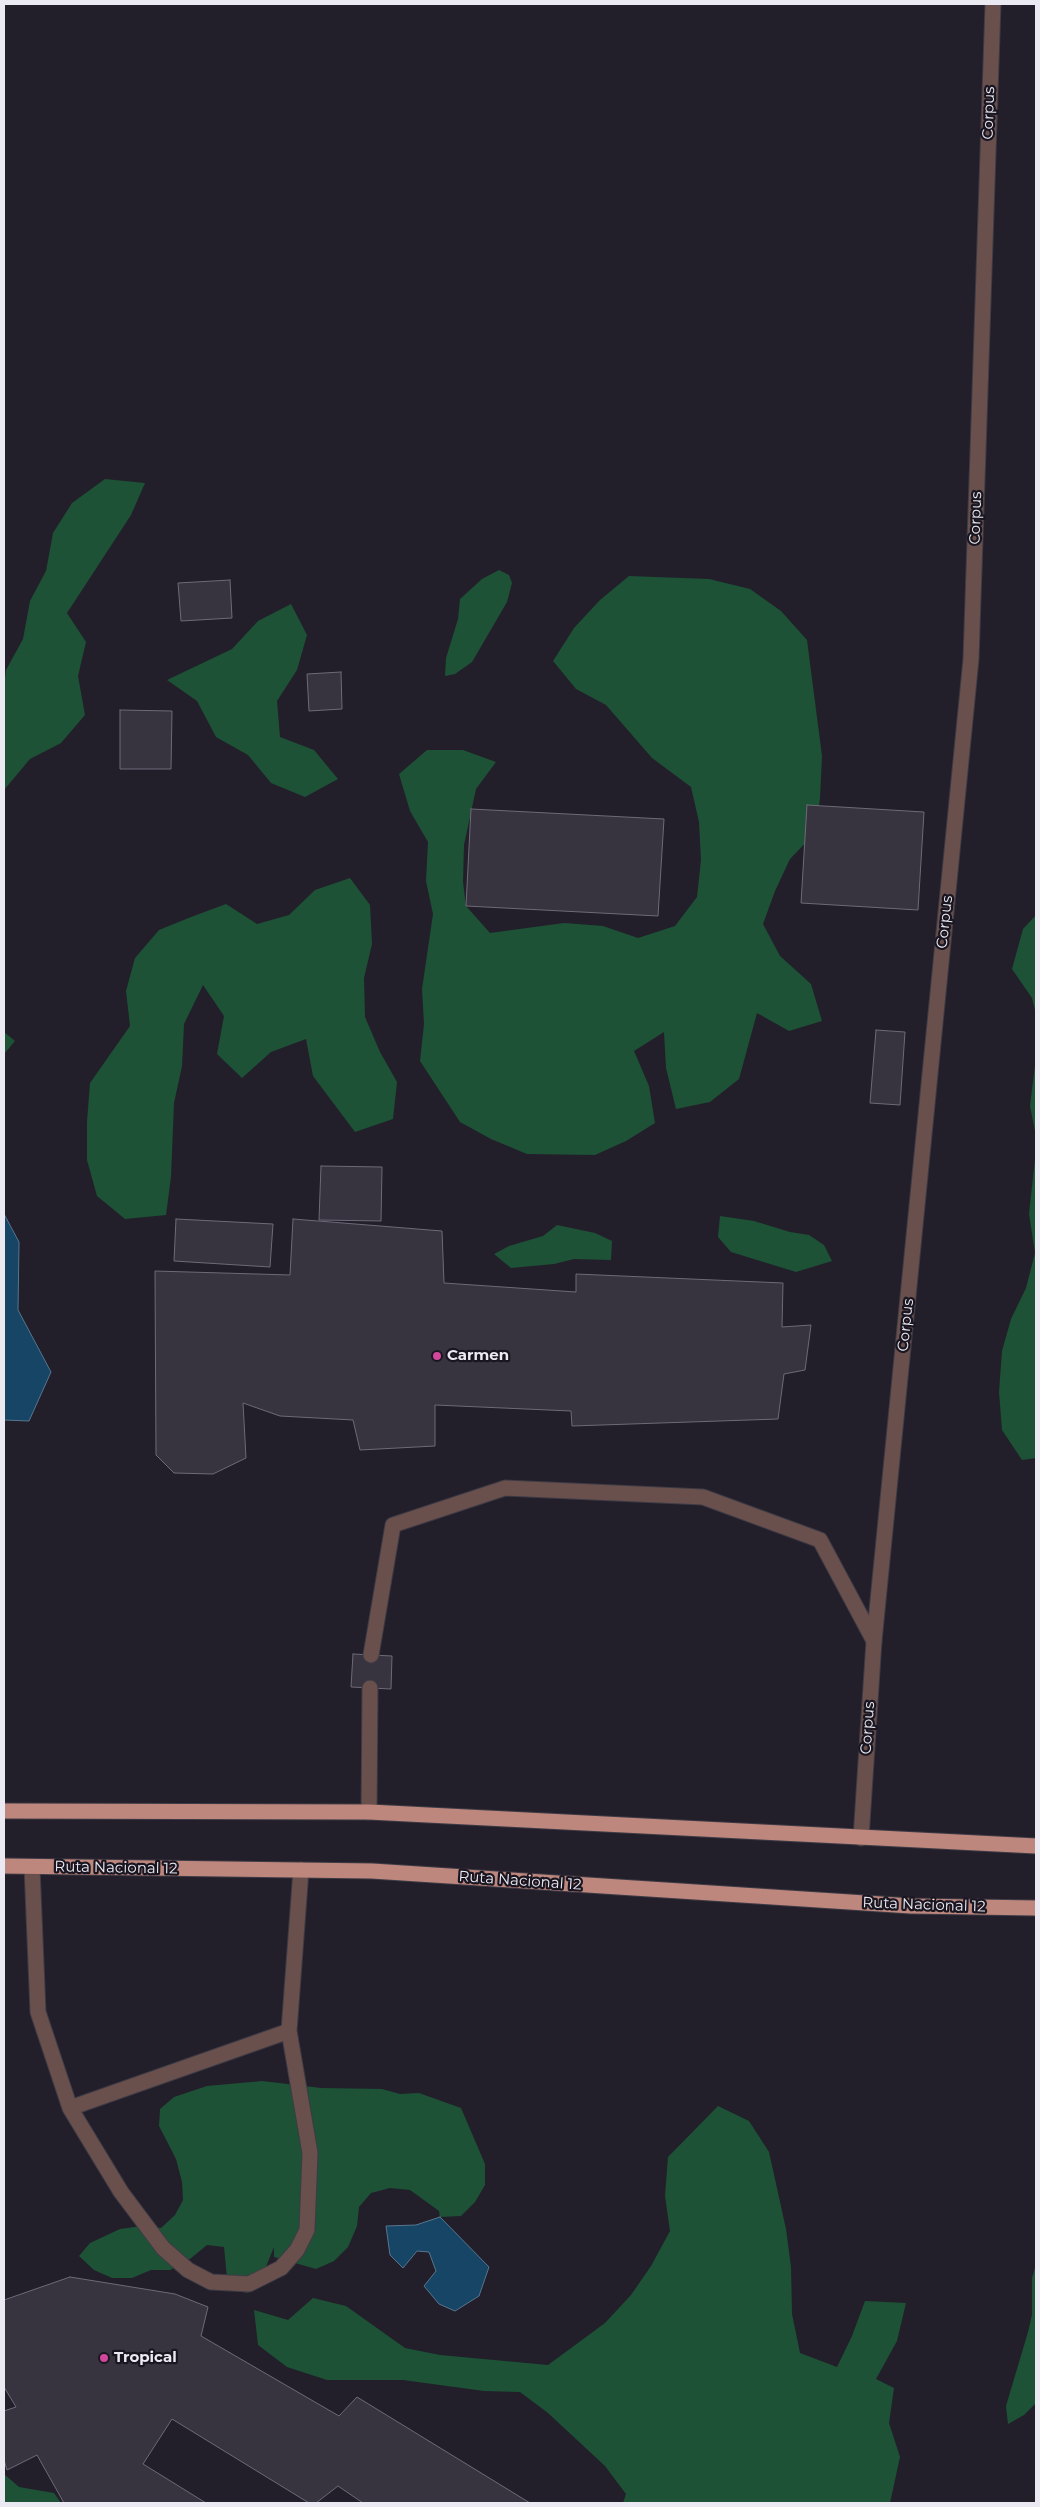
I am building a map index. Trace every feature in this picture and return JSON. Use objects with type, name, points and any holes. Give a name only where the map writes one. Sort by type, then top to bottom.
[{"type":"highway","points":[[4,1811],[369,1812],[1036,1846]]},
{"type":"highway","name":"Ruta Nacional 12","points":[[4,1866],[372,1871],[911,1906],[1036,1908]]},
{"type":"street","name":"Corpus","points":[[861,1838],[874,1641],[971,659],[993,4]]},
{"type":"street","points":[[371,1654],[393,1525],[505,1488],[703,1497],[820,1540],[874,1641]]},
{"type":"street","points":[[369,1812],[370,1688]]},
{"type":"street","points":[[32,1866],[38,2012],[70,2108],[121,2192],[163,2248],[188,2270],[212,2282],[249,2284],[281,2268],[297,2250],[307,2230],[310,2153],[290,2031],[300,1870]]},
{"type":"street","points":[[70,2108],[290,2031]]},
{"type":"green space","points":[[105,479],[145,483],[131,515],[67,613],[86,642],[78,676],[85,715],[61,743],[30,759],[4,790],[4,685],[6,670],[23,639],[30,601],[46,571],[53,533],[72,503]]},
{"type":"green space","points":[[499,570],[509,575],[512,583],[507,602],[472,662],[455,674],[445,676],[446,658],[458,619],[460,599],[482,579]]},
{"type":"green space","points":[[629,576],[709,579],[750,589],[781,611],[807,640],[822,756],[820,798],[815,833],[790,859],[775,891],[763,924],[780,956],[811,984],[822,1021],[789,1031],[757,1013],[739,1079],[710,1102],[676,1109],[666,1068],[664,1032],[634,1051],[649,1086],[655,1123],[626,1141],[595,1155],[527,1154],[491,1139],[460,1122],[420,1061],[424,1024],[422,989],[433,914],[426,881],[428,842],[410,811],[399,774],[427,750],[463,750],[496,762],[476,789],[464,845],[463,882],[466,906],[490,933],[564,923],[603,926],[638,938],[675,926],[697,897],[701,860],[699,822],[691,787],[652,758],[606,705],[576,689],[553,661],[574,628],[600,600]]},
{"type":"green space","points":[[291,604],[307,635],[297,670],[277,701],[280,737],[314,750],[338,779],[305,797],[271,783],[248,755],[216,737],[197,701],[167,680],[232,649],[258,621]]},
{"type":"green space","points":[[350,878],[370,905],[372,944],[364,978],[365,1017],[380,1052],[397,1082],[393,1119],[355,1132],[313,1076],[306,1039],[271,1052],[242,1078],[217,1054],[224,1016],[203,985],[184,1024],[182,1066],[174,1103],[171,1177],[166,1215],[125,1219],[97,1196],[87,1160],[87,1122],[90,1083],[130,1026],[126,991],[135,958],[159,930],[191,917],[226,904],[257,924],[289,915],[315,890]]},
{"type":"green space","points":[[1036,915],[1036,1014],[1032,998],[1012,969],[1023,929]]},
{"type":"green space","points":[[4,1032],[15,1041],[4,1054]]},
{"type":"green space","points":[[1036,1057],[1036,1136],[1030,1106]]},
{"type":"green space","points":[[1036,1150],[1036,1458],[1022,1460],[1002,1430],[999,1392],[1002,1351],[1011,1319],[1026,1288],[1035,1253],[1029,1214]]},
{"type":"green space","points":[[720,1216],[754,1221],[790,1232],[809,1235],[824,1245],[832,1261],[796,1272],[731,1252],[718,1237]]},
{"type":"green space","points":[[557,1225],[595,1233],[612,1241],[611,1260],[574,1259],[554,1264],[511,1268],[494,1254],[509,1246],[543,1236]]},
{"type":"green space","points":[[262,2081],[321,2088],[382,2089],[400,2094],[419,2093],[461,2108],[485,2164],[485,2185],[475,2202],[461,2216],[440,2217],[439,2211],[410,2190],[390,2188],[371,2193],[359,2207],[357,2226],[348,2247],[334,2261],[316,2269],[274,2257],[274,2247],[261,2279],[247,2293],[228,2288],[224,2247],[207,2245],[190,2259],[170,2270],[151,2270],[132,2278],[112,2278],[94,2270],[79,2256],[90,2243],[120,2229],[142,2226],[161,2228],[175,2215],[183,2200],[182,2182],[176,2159],[159,2126],[160,2109],[174,2097],[207,2086]]},
{"type":"green space","points":[[718,2106],[749,2121],[769,2152],[786,2229],[791,2267],[792,2314],[800,2353],[837,2367],[852,2336],[865,2301],[906,2303],[897,2341],[876,2379],[894,2388],[889,2423],[900,2457],[890,2503],[623,2503],[626,2494],[605,2466],[548,2413],[520,2392],[484,2391],[403,2380],[327,2380],[287,2367],[258,2345],[254,2310],[288,2320],[313,2298],[346,2306],[405,2348],[440,2355],[548,2365],[605,2323],[631,2295],[651,2266],[670,2231],[665,2196],[668,2157]]},
{"type":"green space","points":[[1036,2264],[1036,2403],[1024,2415],[1008,2424],[1006,2406],[1032,2315],[1032,2278]]},
{"type":"green space","points":[[4,2474],[19,2487],[54,2493],[61,2503],[4,2503]]},
{"type":"water","points":[[4,1214],[19,1242],[18,1310],[51,1372],[29,1421],[4,1420]]},
{"type":"water","points":[[440,2217],[489,2267],[479,2296],[455,2311],[439,2304],[424,2286],[436,2271],[429,2252],[417,2251],[403,2268],[390,2255],[386,2226],[416,2225]]},
{"type":"building","points":[[230,580],[232,618],[181,621],[178,583]]},
{"type":"building","points":[[341,672],[342,709],[309,711],[307,674]]},
{"type":"building","points":[[120,710],[172,711],[171,769],[120,769]]},
{"type":"building","points":[[807,805],[924,812],[918,910],[801,903]]},
{"type":"building","points":[[471,809],[664,819],[658,916],[466,906]]},
{"type":"building","points":[[876,1030],[905,1032],[900,1105],[870,1103]]},
{"type":"building","points":[[321,1166],[382,1167],[381,1221],[319,1220]]},
{"type":"building","points":[[176,1219],[273,1224],[270,1267],[174,1261]]},
{"type":"building","points":[[293,1219],[442,1231],[444,1283],[576,1292],[576,1274],[783,1283],[782,1327],[811,1325],[805,1370],[784,1374],[778,1419],[572,1426],[571,1411],[435,1405],[435,1446],[360,1450],[353,1420],[280,1416],[243,1403],[246,1458],[213,1474],[174,1473],[156,1455],[155,1271],[290,1275]]},
{"type":"building","points":[[353,1654],[392,1656],[391,1689],[351,1687]]},
{"type":"building","points":[[70,2277],[175,2294],[208,2307],[201,2336],[339,2416],[357,2397],[530,2503],[363,2503],[338,2486],[316,2503],[309,2503],[172,2419],[143,2464],[206,2503],[64,2503],[37,2455],[7,2470],[4,2460],[4,2411],[16,2407],[4,2387],[4,2300]]},
{"type":"place","name":"Carmen","points":[[437,1356]]},
{"type":"place","name":"Tropical","points":[[104,2358]]}]
